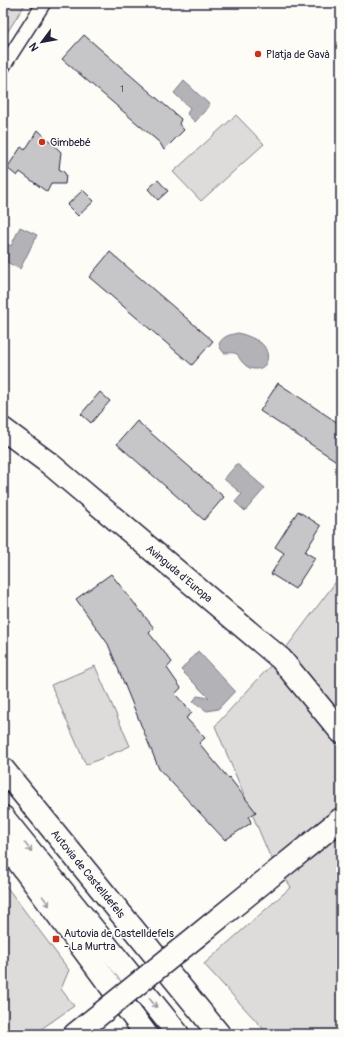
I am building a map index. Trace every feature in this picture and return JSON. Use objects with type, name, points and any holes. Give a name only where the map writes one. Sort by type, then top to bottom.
[{"type":"main road","name":"Avinguda d'Europa","points":[[3,428],[50,464],[281,659],[341,732]]},
{"type":"main road","name":"Autovia de Castelldefels","points":[[3,769],[219,1034]]},
{"type":"main road","points":[[3,817],[178,1034]]},
{"type":"main road","points":[[75,1034],[341,819]]},
{"type":"main road","points":[[3,841],[146,1034]]},
{"type":"main road","points":[[174,979],[234,1034]]},
{"type":"street","points":[[3,67],[44,3]]},
{"type":"shaded area","points":[[3,3],[26,3],[3,39]]},
{"type":"shaded area","points":[[184,81],[210,105],[195,122],[187,114],[190,108],[174,93]]},
{"type":"shaded area","points":[[236,115],[264,144],[201,201],[173,172]]},
{"type":"shaded area","points":[[20,227],[37,235],[20,269],[3,260],[3,242],[11,246]]},
{"type":"shaded area","points":[[238,333],[256,340],[264,346],[267,359],[263,366],[254,369],[250,368],[243,363],[237,354],[224,353],[219,344],[222,339]]},
{"type":"shaded area","points":[[237,464],[265,488],[245,511],[235,502],[242,494],[224,479]]},
{"type":"shaded area","points":[[341,575],[341,1034],[268,1034],[204,964],[291,887],[269,854],[215,726],[283,652]]},
{"type":"shaded area","points":[[198,651],[235,691],[218,709],[207,711],[193,702],[197,696],[209,698],[181,670]]},
{"type":"shaded area","points":[[95,666],[130,746],[86,765],[51,685]]},
{"type":"shaded area","points":[[3,882],[69,970],[61,989],[74,1006],[34,1034],[3,1034]]},
{"type":"building","points":[[84,35],[181,119],[179,124],[184,130],[164,150],[160,143],[62,59]]},
{"type":"building","points":[[38,130],[61,152],[59,169],[66,175],[65,184],[51,184],[47,192],[20,172],[17,176],[7,168],[21,147],[25,150]]},
{"type":"building","points":[[158,180],[168,191],[158,200],[148,189]]},
{"type":"building","points":[[83,190],[94,201],[78,216],[67,205]]},
{"type":"building","points":[[110,252],[213,341],[192,365],[89,277]]},
{"type":"building","points":[[278,383],[341,425],[341,464],[260,411]]},
{"type":"building","points":[[100,392],[110,401],[91,423],[81,414]]},
{"type":"building","points":[[137,421],[224,497],[204,520],[117,444]]},
{"type":"building","points":[[298,511],[321,526],[305,552],[315,558],[295,589],[271,574],[284,553],[275,547]]},
{"type":"building","points":[[111,574],[154,628],[149,633],[172,662],[167,668],[181,688],[175,694],[192,713],[186,718],[205,738],[199,743],[228,778],[229,777],[256,812],[249,817],[251,823],[225,840],[159,769],[108,644],[76,599]]},
{"type":"place","name":"Platja de Gavà","points":[[258,54]]},
{"type":"place","name":"Gimbebé","points":[[42,142]]},
{"type":"place","name":"Autovia de Castelldefels - La Murtra","points":[[56,939]]}]
